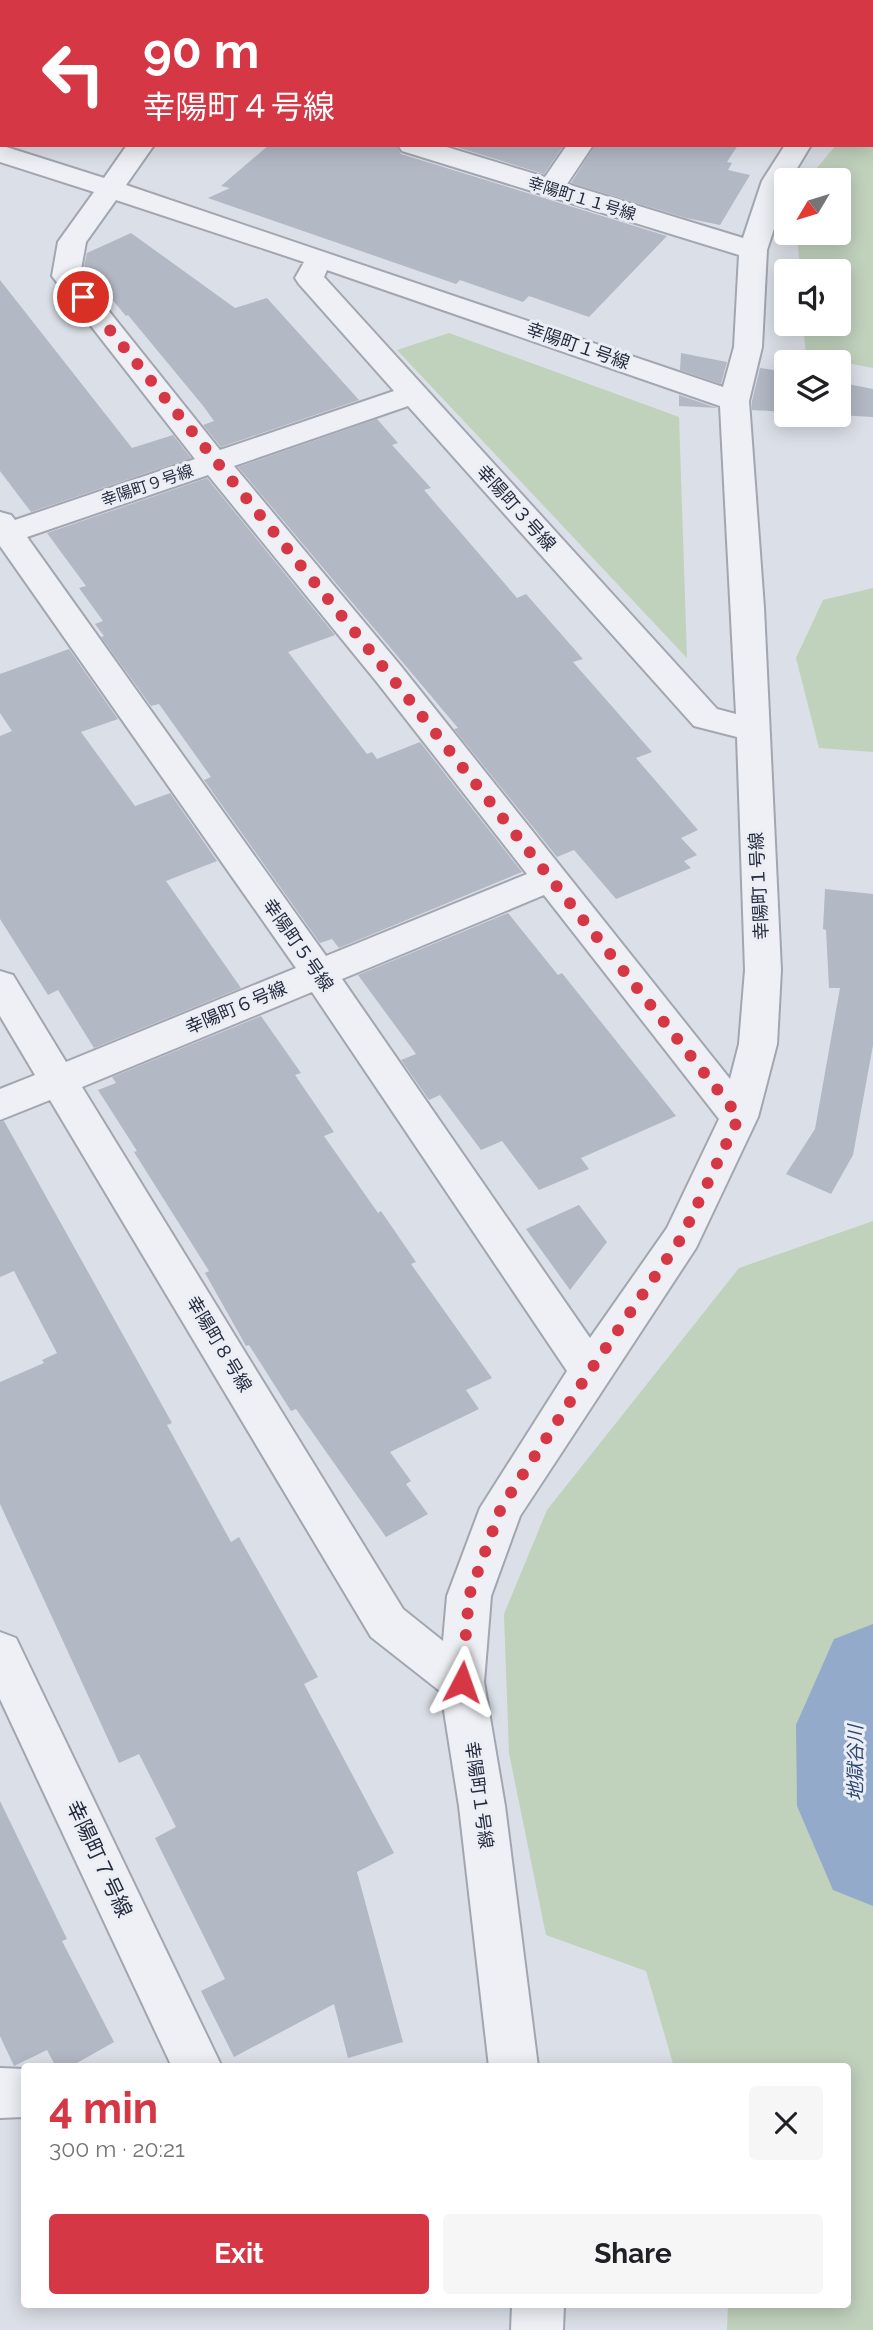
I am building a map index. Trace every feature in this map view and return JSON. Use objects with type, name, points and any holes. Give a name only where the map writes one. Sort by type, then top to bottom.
[{"type":"street","points":[[140,147],[72,242],[66,276],[214,462],[388,673],[739,1117]]},
{"type":"street","name":"幸陽町１１号線","points":[[418,147],[753,250]]},
{"type":"street","points":[[551,188],[579,147]]},
{"type":"street","points":[[734,401],[748,347],[753,250],[776,181],[797,147]]},
{"type":"street","name":"幸陽町１号線","points":[[0,153],[320,258],[734,401],[748,608],[763,970],[758,1044],[739,1117],[682,1237],[501,1508],[469,1596],[462,1682],[482,1806],[514,2063]]},
{"type":"street","name":"幸陽町３号線","points":[[320,258],[309,278],[706,718],[752,729]]},
{"type":"street","name":"幸陽町９号線","points":[[3,530],[413,394]]},
{"type":"street","name":"幸陽町５号線","points":[[3,530],[319,974],[590,1371]]},
{"type":"street","name":"幸陽町６号線","points":[[0,1105],[549,879]]},
{"type":"street","name":"幸陽町８号線","points":[[0,985],[387,1623],[462,1682]]},
{"type":"street","name":"幸陽町７号線","points":[[0,1652],[196,2063]]},
{"type":"street","points":[[0,2093],[21,2094]]},
{"type":"street","points":[[537,2330],[538,2308]]},
{"type":"green space","points":[[834,147],[873,147],[873,368],[851,364],[851,350],[806,350],[804,336],[851,336],[851,259],[799,259],[798,245],[851,245],[851,168],[817,168]]},
{"type":"green space","points":[[449,333],[679,417],[687,658],[397,350]]},
{"type":"green space","points":[[873,588],[873,752],[819,748],[796,658],[823,600]]},
{"type":"green space","points":[[873,1221],[873,2330],[727,2330],[728,2308],[851,2308],[851,2063],[673,2063],[646,1971],[546,1935],[509,1753],[504,1614],[547,1510],[739,1268]]},
{"type":"building","points":[[267,147],[397,147],[401,154],[667,236],[589,317],[529,296],[523,302],[460,280],[456,284],[208,198],[230,188],[221,186]]},
{"type":"building","points":[[456,147],[563,147],[544,174]]},
{"type":"building","points":[[594,147],[737,147],[727,162],[732,163],[728,170],[750,175],[720,225],[686,218],[571,183]]},
{"type":"building","points":[[131,233],[235,308],[267,298],[359,400],[221,447],[203,425],[214,421],[204,407],[84,266],[87,253]]},
{"type":"building","points":[[0,280],[132,448],[173,435],[191,458],[31,512],[0,471]]},
{"type":"building","points":[[681,353],[727,362],[721,384],[680,370]]},
{"type":"building","points":[[760,368],[774,370],[774,411],[752,410]]},
{"type":"building","points":[[851,385],[873,389],[873,417],[851,416]]},
{"type":"building","points":[[679,395],[717,408],[679,406]]},
{"type":"building","points":[[377,419],[398,443],[392,445],[431,488],[424,490],[517,598],[526,594],[583,659],[573,662],[652,752],[636,758],[698,830],[681,838],[697,855],[684,861],[691,868],[616,899],[574,850],[557,857],[454,729],[458,728],[238,467]]},
{"type":"building","points":[[207,478],[335,635],[288,652],[367,754],[372,752],[377,759],[420,742],[522,872],[339,948],[332,939],[320,943],[204,780],[211,777],[159,704],[151,706],[101,637],[104,636],[95,624],[103,621],[79,588],[86,586],[47,533]]},
{"type":"building","points":[[69,649],[118,719],[81,732],[135,806],[170,793],[217,861],[166,881],[241,988],[94,1048],[58,990],[48,995],[0,919],[0,736],[12,731],[0,713],[0,674]]},
{"type":"building","points":[[825,889],[873,894],[873,1045],[853,1155],[831,1194],[786,1174],[815,1129],[840,988],[829,988],[826,930],[823,929]]},
{"type":"building","points":[[508,913],[558,975],[562,973],[676,1116],[581,1158],[589,1169],[539,1190],[502,1141],[481,1150],[440,1095],[429,1100],[401,1060],[416,1054],[358,975]]},
{"type":"building","points":[[261,1016],[301,1073],[295,1075],[334,1132],[324,1136],[378,1213],[381,1211],[416,1262],[411,1264],[492,1378],[466,1390],[479,1409],[390,1452],[411,1481],[406,1484],[428,1514],[386,1537],[296,1409],[291,1411],[249,1345],[246,1346],[205,1273],[209,1271],[98,1090],[116,1083],[112,1077]]},
{"type":"building","points":[[4,1121],[172,1423],[167,1425],[231,1542],[239,1537],[318,1677],[304,1684],[394,1853],[357,1872],[403,2042],[348,2058],[334,2004],[234,2057],[201,1991],[225,1979],[155,1838],[176,1827],[139,1754],[119,1763],[0,1504],[0,1382],[44,1363],[42,1360],[57,1353],[14,1271],[0,1277],[0,1122]]},
{"type":"building","points":[[579,1205],[607,1242],[570,1290],[526,1229]]},
{"type":"building","points":[[0,1801],[67,1939],[62,1941],[114,2042],[77,2063],[54,2063],[47,2050],[14,2066],[0,2036]]},
{"type":"waterway","name":"地獄谷川","points":[[873,1674],[851,1725],[853,1806],[873,1852]]},
{"type":"route","points":[[83,297],[214,462],[388,673],[739,1117],[682,1237],[501,1508],[469,1596],[462,1682]]}]
